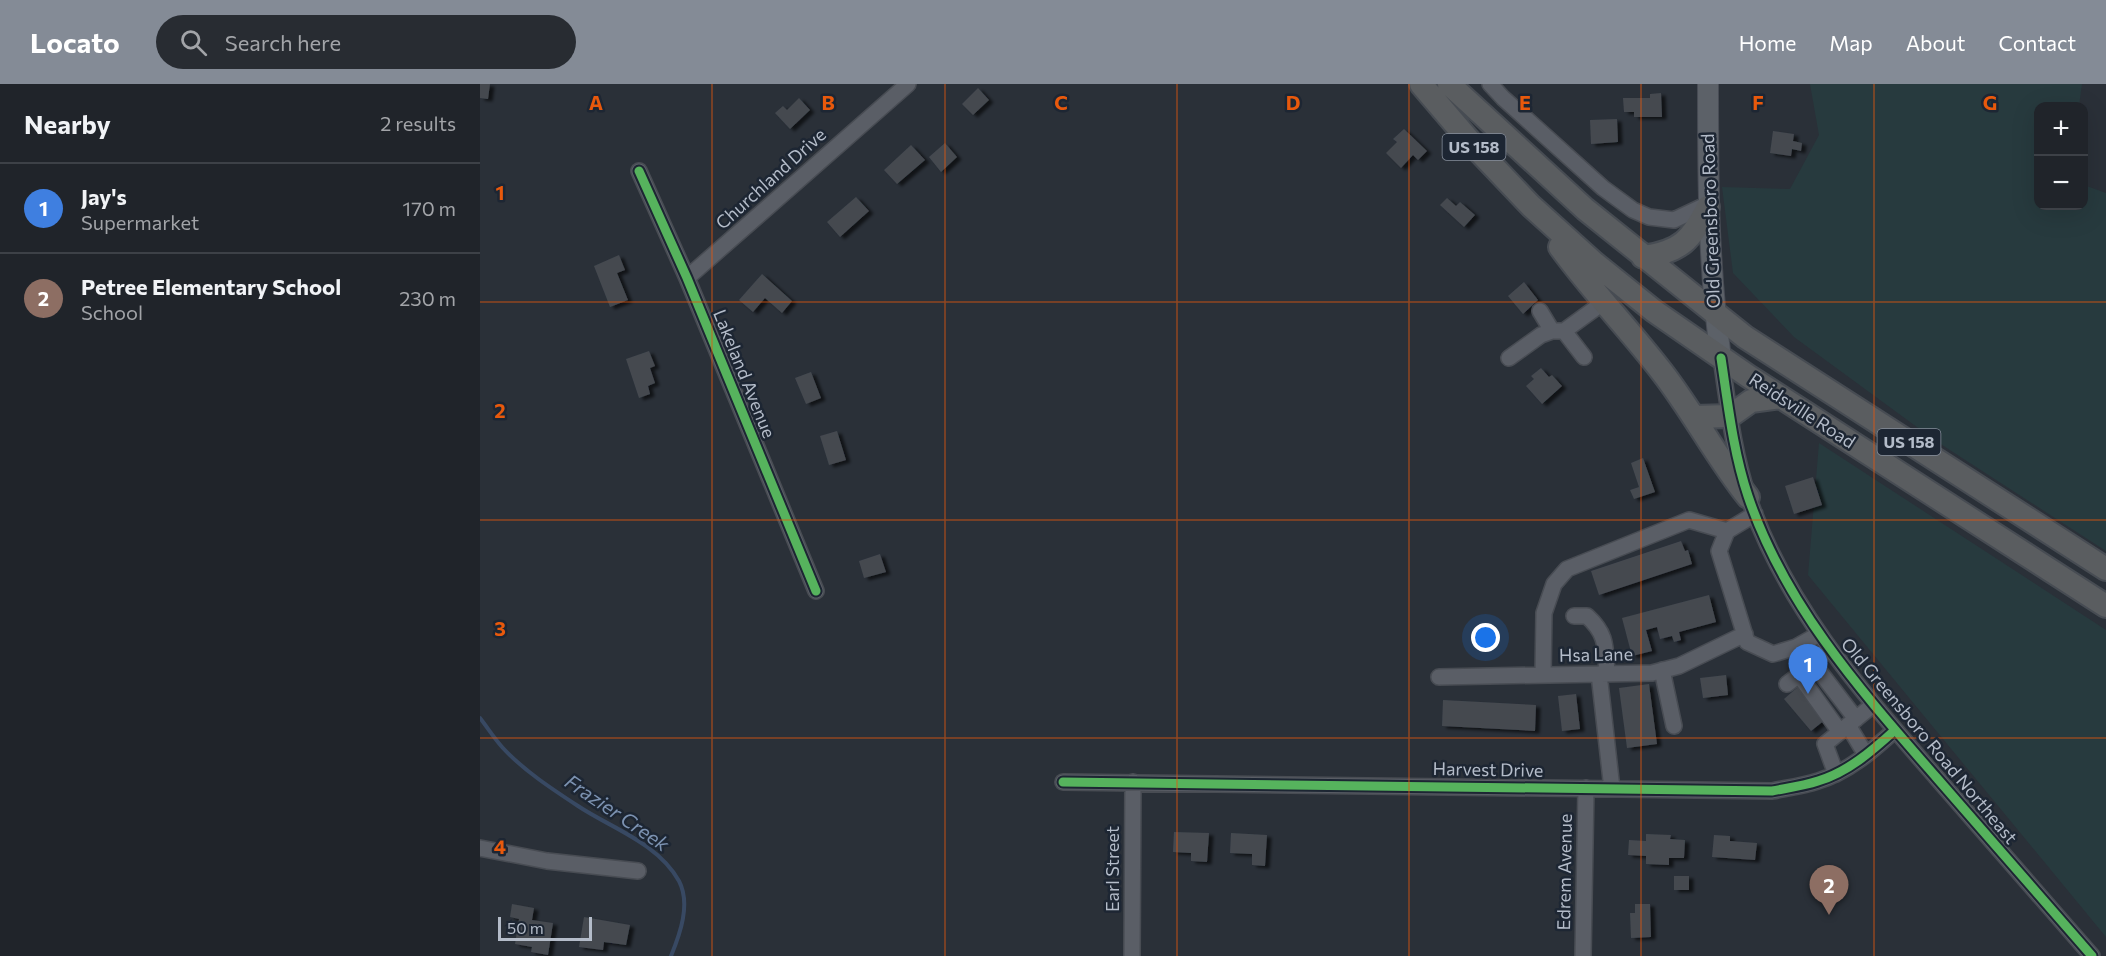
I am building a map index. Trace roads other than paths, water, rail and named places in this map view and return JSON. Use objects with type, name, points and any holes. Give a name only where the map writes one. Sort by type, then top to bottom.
[{"type":"highway","name":"Reidsville Road","points":[[1421,84],[1473,146],[1531,206],[1624,288],[1720,358],[2106,606]]},
{"type":"highway","name":"Reidsville Road","points":[[1449,84],[1554,182],[1643,257],[1745,337],[2106,569]]},
{"type":"highway","points":[[1531,206],[1571,262],[1662,371],[1751,505]]},
{"type":"highway","points":[[1643,257],[1664,253],[1685,243],[1698,228],[1708,206]]},
{"type":"highway","points":[[1694,417],[1730,416],[1751,401],[1781,397]]},
{"type":"main road","name":"Old Greensboro Road","points":[[1708,84],[1708,206],[1714,313],[1720,358]]},
{"type":"street","name":"Churchland Drive","points":[[687,278],[908,84]]},
{"type":"street","points":[[1490,84],[1603,188],[1633,210],[1649,217],[1674,220],[1708,206]]},
{"type":"street","name":"Lakeland Avenue","points":[[639,171],[687,278],[816,591]]},
{"type":"street","points":[[1509,358],[1541,335],[1558,331],[1604,302]]},
{"type":"street","points":[[1540,311],[1584,357]]},
{"type":"street","name":"Old Greensboro Road Northeast","points":[[1720,358],[1737,456],[1751,505],[1779,567],[1819,634],[1873,705],[2092,956]]},
{"type":"street","points":[[1751,505],[1727,531],[1719,551],[1747,642],[1773,654],[1796,647],[1819,634]]},
{"type":"street","points":[[1543,675],[1544,613],[1554,584],[1567,569],[1689,520],[1727,531]]},
{"type":"street","points":[[1574,616],[1587,616],[1595,623],[1605,640],[1603,674],[1612,789]]},
{"type":"street","name":"Hsa Lane","points":[[1439,677],[1652,673],[1679,666],[1745,634]]},
{"type":"street","points":[[1830,649],[1793,680],[1848,725]]},
{"type":"street","points":[[1814,663],[1866,755]]},
{"type":"street","points":[[1662,670],[1674,726]]},
{"type":"street","points":[[1836,774],[1825,744],[1873,705]]},
{"type":"street","name":"Harvest Drive","points":[[1063,782],[1772,791],[1818,781],[1836,774],[1866,755],[1895,730]]},
{"type":"street","name":"Earl Street","points":[[1132,956],[1133,782]]},
{"type":"street","name":"Edrem Avenue","points":[[1583,956],[1587,788]]},
{"type":"street","points":[[480,848],[547,861],[638,871]]},
{"type":"waterway","name":"Frazier Creek","points":[[480,718],[502,747],[528,771],[578,806],[647,846],[670,868],[679,881],[684,899],[681,929],[671,956]]},
{"type":"place","name":"Jay's","points":[[1808,694]]},
{"type":"place","name":"Petree Elementary School","points":[[1829,915]]}]
